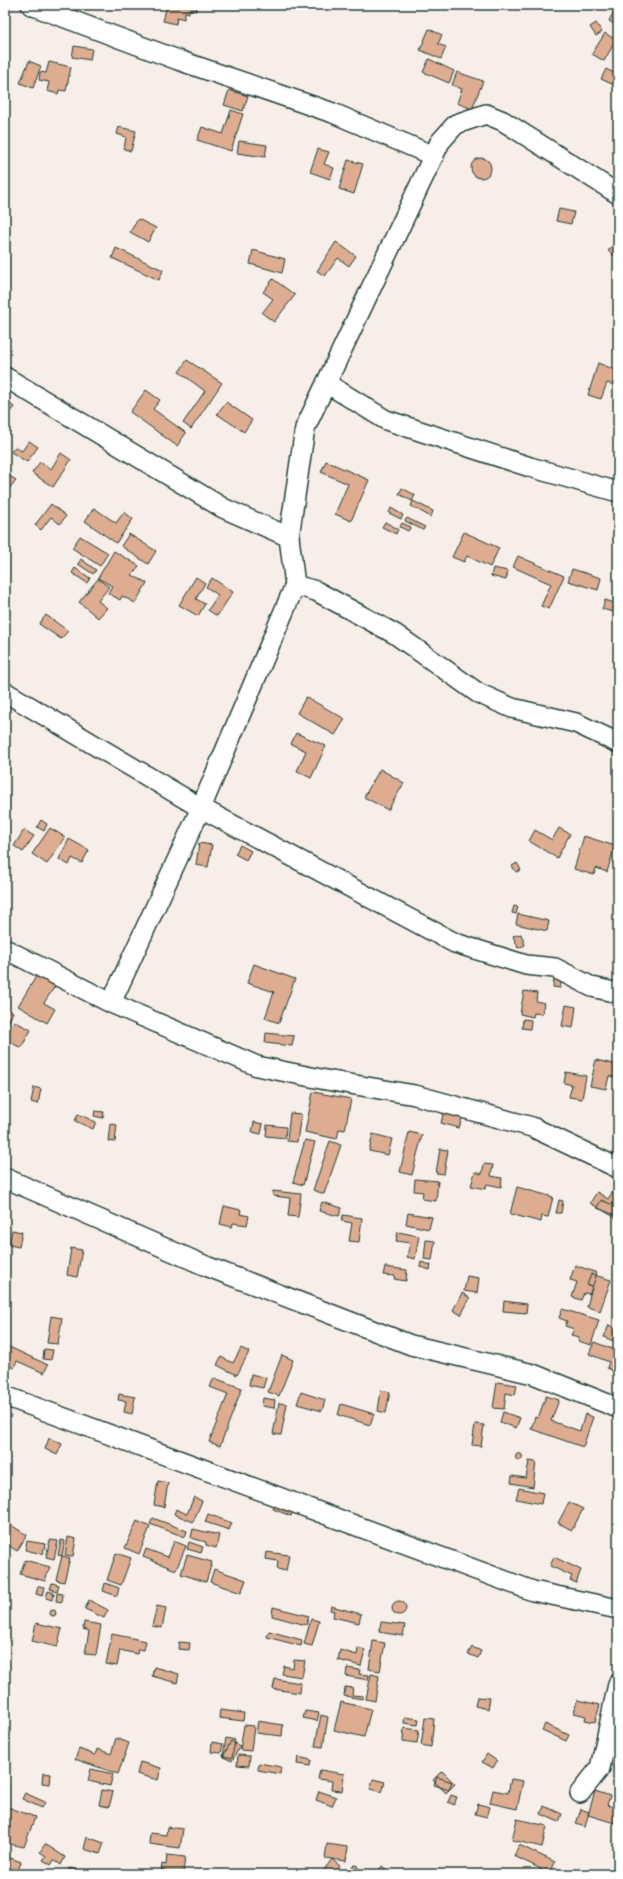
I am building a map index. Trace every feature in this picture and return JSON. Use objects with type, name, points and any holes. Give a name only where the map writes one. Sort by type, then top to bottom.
[{"type":"street","points":[[31,5],[178,60],[332,113],[434,156]]},
{"type":"street","points":[[111,1003],[201,808],[295,585],[289,537],[305,428],[440,142],[456,124],[486,114],[503,121],[618,194]]},
{"type":"street","points":[[5,377],[223,508],[289,537]]},
{"type":"street","points":[[326,383],[386,420],[530,466],[618,492]]},
{"type":"street","points":[[295,585],[316,591],[395,634],[478,693],[512,708],[576,723],[618,743]]},
{"type":"street","points":[[5,692],[201,808],[455,943],[526,965],[555,968],[592,987],[618,993]]},
{"type":"street","points":[[5,949],[111,1003],[257,1066],[326,1080],[414,1095],[532,1127],[618,1168]]},
{"type":"street","points":[[5,1178],[206,1266],[411,1345],[533,1374],[617,1411]]},
{"type":"street","points":[[5,1396],[534,1591],[616,1605]]},
{"type":"street","points":[[580,1792],[600,1768],[618,1684]]},
{"type":"building","points":[[167,5],[197,5],[196,11],[189,9],[189,13],[185,12],[184,19],[177,17],[176,24],[163,21]]},
{"type":"building","points":[[618,5],[618,26],[609,21]]},
{"type":"building","points":[[596,23],[602,32],[596,36],[590,27]]},
{"type":"building","points":[[429,29],[442,35],[438,44],[446,47],[441,59],[420,50]]},
{"type":"building","points":[[605,33],[616,40],[604,61],[592,54]]},
{"type":"building","points":[[74,46],[92,49],[90,60],[72,57]]},
{"type":"building","points":[[429,59],[454,71],[449,83],[423,72]]},
{"type":"building","points":[[29,61],[41,66],[33,88],[20,83]]},
{"type":"building","points":[[49,62],[71,67],[66,91],[59,90],[58,94],[47,91],[49,82],[39,80],[40,72],[46,73]]},
{"type":"building","points":[[606,69],[618,75],[618,87],[601,79]]},
{"type":"building","points":[[457,72],[483,81],[472,109],[457,103],[462,89],[452,85]]},
{"type":"building","points":[[229,90],[248,96],[243,111],[224,105]]},
{"type":"building","points":[[231,110],[243,114],[231,151],[197,140],[202,127],[223,134]]},
{"type":"building","points":[[119,127],[136,131],[131,151],[124,149],[126,137],[117,134]]},
{"type":"building","points":[[239,141],[267,145],[265,157],[237,153]]},
{"type":"building","points":[[318,149],[329,152],[324,164],[334,168],[330,179],[310,172]]},
{"type":"building","points":[[481,158],[488,161],[491,168],[488,175],[481,178],[474,175],[471,168],[474,161]]},
{"type":"building","points":[[348,160],[363,164],[354,194],[339,189]]},
{"type":"building","points":[[559,209],[574,212],[571,224],[556,221]]},
{"type":"building","points":[[138,219],[156,228],[148,242],[130,232]]},
{"type":"building","points":[[618,239],[618,259],[608,251]]},
{"type":"building","points":[[336,242],[356,256],[349,266],[338,258],[325,276],[317,271]]},
{"type":"building","points":[[116,248],[163,270],[159,280],[112,258]]},
{"type":"building","points":[[253,250],[285,259],[282,273],[250,264]]},
{"type":"building","points":[[273,279],[295,295],[274,322],[262,313],[273,299],[263,292]]},
{"type":"building","points":[[187,360],[222,383],[191,429],[183,423],[205,391],[179,372]]},
{"type":"building","points":[[598,363],[618,371],[618,386],[607,383],[601,399],[588,395]]},
{"type":"building","points":[[146,390],[160,400],[153,409],[186,433],[177,446],[130,412]]},
{"type":"building","points":[[5,400],[14,407],[5,418]]},
{"type":"building","points":[[226,402],[252,420],[244,432],[217,414]]},
{"type":"building","points":[[29,441],[38,447],[27,462],[11,452],[15,447],[22,451]]},
{"type":"building","points":[[61,453],[71,460],[53,487],[32,473],[40,462],[51,469]]},
{"type":"building","points":[[326,461],[369,480],[351,521],[335,514],[348,484],[321,472]]},
{"type":"building","points":[[5,473],[16,480],[5,494]]},
{"type":"building","points":[[402,488],[415,495],[412,501],[399,494]]},
{"type":"building","points":[[413,501],[433,511],[431,517],[411,506]]},
{"type":"building","points":[[51,504],[66,516],[60,524],[51,517],[41,530],[35,525]]},
{"type":"building","points":[[94,508],[116,523],[124,512],[133,519],[116,543],[85,521]]},
{"type":"building","points":[[391,508],[403,515],[401,519],[389,513]]},
{"type":"building","points":[[407,518],[425,527],[423,530],[405,521]]},
{"type":"building","points":[[385,522],[398,529],[396,534],[382,527]]},
{"type":"building","points":[[402,523],[411,527],[408,531],[400,527]]},
{"type":"building","points":[[464,532],[499,548],[490,567],[467,556],[464,562],[452,557]]},
{"type":"building","points":[[129,534],[156,551],[148,564],[121,546]]},
{"type":"building","points":[[80,536],[108,553],[100,566],[72,548]]},
{"type":"building","points":[[114,551],[139,566],[132,575],[147,583],[135,603],[122,596],[120,600],[108,593],[112,586],[98,578]]},
{"type":"building","points":[[518,556],[564,576],[549,609],[541,606],[551,584],[513,567]]},
{"type":"building","points":[[81,559],[96,570],[93,574],[78,564]]},
{"type":"building","points":[[75,568],[90,578],[87,583],[72,573]]},
{"type":"building","points":[[493,568],[508,571],[506,580],[491,576]]},
{"type":"building","points":[[572,569],[601,578],[598,590],[568,581]]},
{"type":"building","points":[[196,577],[205,583],[196,599],[205,604],[198,616],[179,605]]},
{"type":"building","points":[[212,578],[233,592],[217,616],[208,610],[218,595],[206,587]]},
{"type":"building","points":[[98,579],[109,587],[98,601],[107,608],[98,618],[79,602]]},
{"type":"building","points":[[605,600],[618,604],[617,613],[602,609]]},
{"type":"building","points":[[46,615],[68,631],[61,639],[39,624]]},
{"type":"building","points":[[306,697],[345,719],[335,735],[297,713]]},
{"type":"building","points":[[296,733],[326,746],[311,778],[297,771],[306,751],[291,744]]},
{"type":"building","points":[[380,769],[404,783],[388,810],[364,797]]},
{"type":"building","points":[[41,820],[47,824],[44,831],[37,827]]},
{"type":"building","points":[[50,828],[65,837],[47,864],[32,854]]},
{"type":"building","points":[[559,828],[570,834],[557,858],[529,841],[535,830],[552,840]]},
{"type":"building","points":[[24,830],[34,836],[23,852],[14,846]]},
{"type":"building","points":[[584,836],[615,846],[607,872],[596,868],[594,875],[574,869]]},
{"type":"building","points":[[69,839],[89,850],[82,863],[72,858],[69,865],[59,859]]},
{"type":"building","points":[[199,843],[212,845],[208,867],[196,865]]},
{"type":"building","points":[[240,845],[251,851],[246,860],[235,854]]},
{"type":"building","points":[[517,863],[521,870],[516,872],[512,866]]},
{"type":"building","points":[[514,906],[518,907],[516,914],[512,913]]},
{"type":"building","points":[[518,914],[549,921],[547,931],[516,924]]},
{"type":"building","points":[[521,934],[525,945],[518,948],[513,936]]},
{"type":"building","points":[[254,964],[295,979],[279,1023],[265,1018],[274,992],[247,983]]},
{"type":"building","points":[[37,975],[55,986],[44,1003],[55,1009],[47,1023],[18,1006]]},
{"type":"building","points":[[554,977],[562,979],[560,988],[553,987]]},
{"type":"building","points":[[524,991],[537,993],[536,1001],[544,1003],[542,1014],[534,1013],[533,1017],[520,1014]]},
{"type":"building","points":[[566,1005],[576,1007],[573,1028],[562,1026]]},
{"type":"building","points":[[5,1008],[13,1012],[5,1030]]},
{"type":"building","points":[[523,1019],[531,1020],[530,1029],[522,1028]]},
{"type":"building","points":[[14,1021],[31,1030],[21,1048],[5,1039]]},
{"type":"building","points":[[266,1033],[294,1036],[292,1046],[265,1043]]},
{"type":"building","points":[[596,1060],[618,1065],[618,1078],[609,1076],[606,1089],[590,1086]]},
{"type":"building","points":[[566,1072],[586,1076],[582,1099],[569,1097],[572,1085],[564,1083]]},
{"type":"building","points":[[34,1087],[41,1089],[38,1104],[31,1102]]},
{"type":"building","points":[[313,1092],[351,1099],[345,1130],[339,1129],[337,1139],[305,1132]]},
{"type":"building","points":[[445,1107],[464,1112],[459,1128],[441,1123]]},
{"type":"building","points":[[95,1111],[104,1112],[103,1118],[94,1116]]},
{"type":"building","points":[[290,1113],[301,1114],[297,1142],[287,1141]]},
{"type":"building","points":[[78,1114],[96,1122],[93,1129],[75,1121]]},
{"type":"building","points":[[254,1122],[263,1124],[261,1134],[252,1132]]},
{"type":"building","points":[[110,1124],[117,1125],[115,1142],[108,1141]]},
{"type":"building","points":[[267,1125],[286,1127],[285,1138],[266,1136]]},
{"type":"building","points":[[409,1132],[422,1135],[412,1175],[400,1172]]},
{"type":"building","points":[[373,1134],[392,1139],[388,1155],[369,1151]]},
{"type":"building","points":[[305,1140],[315,1142],[303,1185],[293,1182]]},
{"type":"building","points":[[330,1141],[341,1145],[324,1194],[313,1190]]},
{"type":"building","points":[[440,1149],[448,1150],[444,1174],[436,1173]]},
{"type":"building","points":[[484,1164],[493,1165],[491,1176],[502,1178],[501,1187],[487,1184],[485,1189],[471,1186],[475,1172],[482,1174]]},
{"type":"building","points":[[415,1179],[438,1181],[436,1201],[422,1199],[423,1192],[414,1191]]},
{"type":"building","points":[[617,1185],[618,1215],[616,1218],[590,1203],[597,1192],[608,1199]]},
{"type":"building","points":[[517,1187],[553,1197],[548,1217],[542,1216],[541,1222],[510,1214]]},
{"type":"building","points":[[273,1191],[301,1194],[298,1217],[288,1216],[290,1198],[273,1196]]},
{"type":"building","points":[[617,1196],[618,1216],[597,1208],[601,1200],[613,1205]]},
{"type":"building","points":[[559,1200],[563,1201],[561,1213],[556,1213]]},
{"type":"building","points":[[322,1202],[342,1208],[339,1216],[319,1211]]},
{"type":"building","points":[[224,1206],[241,1210],[240,1214],[249,1216],[247,1225],[233,1223],[232,1227],[220,1224]]},
{"type":"building","points":[[408,1213],[432,1217],[429,1229],[406,1224]]},
{"type":"building","points":[[343,1215],[362,1218],[359,1242],[349,1241],[352,1223],[342,1221]]},
{"type":"building","points":[[12,1230],[22,1232],[19,1247],[9,1245]]},
{"type":"building","points":[[398,1232],[419,1236],[415,1259],[407,1257],[410,1243],[396,1241]]},
{"type":"building","points":[[426,1240],[435,1241],[432,1260],[424,1259]]},
{"type":"building","points":[[71,1248],[82,1250],[77,1277],[67,1275]]},
{"type":"building","points":[[421,1262],[431,1265],[430,1270],[420,1267]]},
{"type":"building","points":[[575,1265],[597,1273],[590,1294],[584,1293],[581,1300],[572,1297],[577,1282],[570,1280]]},
{"type":"building","points":[[385,1267],[407,1270],[406,1281],[394,1279],[395,1276],[383,1275]]},
{"type":"building","points":[[591,1274],[611,1280],[600,1311],[587,1307],[592,1286],[587,1285]]},
{"type":"building","points":[[467,1276],[479,1278],[477,1293],[464,1291]]},
{"type":"building","points":[[462,1293],[470,1298],[461,1315],[453,1310]]},
{"type":"building","points":[[504,1301],[527,1304],[526,1313],[503,1311]]},
{"type":"building","points":[[562,1309],[599,1320],[591,1345],[578,1341],[579,1337],[571,1335],[574,1329],[565,1326],[567,1321],[559,1318]]},
{"type":"building","points":[[51,1316],[62,1318],[58,1344],[47,1343]]},
{"type":"building","points":[[609,1325],[618,1330],[618,1343],[604,1337]]},
{"type":"building","points":[[594,1342],[618,1351],[618,1373],[607,1368],[609,1362],[589,1354]]},
{"type":"building","points":[[5,1345],[48,1365],[44,1373],[17,1361],[14,1368],[5,1364]]},
{"type":"building","points":[[241,1348],[249,1352],[237,1375],[217,1365],[221,1357],[233,1363]]},
{"type":"building","points":[[44,1349],[53,1350],[51,1360],[43,1359]]},
{"type":"building","points":[[282,1355],[293,1360],[279,1396],[268,1392]]},
{"type":"building","points":[[251,1374],[266,1378],[263,1388],[249,1385]]},
{"type":"building","points":[[214,1378],[242,1388],[220,1446],[209,1442],[228,1394],[210,1387]]},
{"type":"building","points":[[497,1382],[517,1385],[515,1395],[506,1393],[504,1409],[493,1408]]},
{"type":"building","points":[[381,1390],[390,1392],[386,1413],[378,1411]]},
{"type":"building","points":[[301,1392],[325,1400],[322,1411],[297,1404]]},
{"type":"building","points":[[119,1394],[135,1397],[132,1414],[124,1412],[126,1401],[118,1400]]},
{"type":"building","points":[[546,1396],[559,1400],[551,1421],[580,1431],[585,1414],[593,1417],[583,1447],[531,1429],[535,1417],[538,1418]]},
{"type":"building","points":[[263,1398],[275,1400],[274,1408],[262,1406]]},
{"type":"building","points":[[279,1403],[287,1404],[281,1435],[273,1434]]},
{"type":"building","points":[[341,1404],[374,1414],[370,1425],[338,1415]]},
{"type":"building","points":[[503,1412],[520,1418],[516,1428],[500,1422]]},
{"type":"building","points":[[475,1424],[484,1425],[481,1446],[472,1445]]},
{"type":"building","points":[[49,1438],[62,1444],[57,1455],[45,1449]]},
{"type":"building","points":[[519,1453],[522,1454],[522,1460],[519,1461],[516,1460],[515,1457],[516,1454]]},
{"type":"building","points":[[529,1461],[536,1462],[533,1487],[511,1483],[512,1476],[526,1478]]},
{"type":"building","points":[[158,1481],[168,1483],[164,1507],[154,1505]]},
{"type":"building","points":[[519,1488],[543,1493],[541,1504],[516,1499]]},
{"type":"building","points":[[194,1497],[202,1501],[193,1522],[174,1514],[176,1509],[187,1514]]},
{"type":"building","points":[[276,1501],[294,1508],[291,1516],[273,1509]]},
{"type":"building","points":[[569,1502],[583,1509],[572,1530],[558,1523]]},
{"type":"building","points":[[208,1514],[232,1523],[229,1530],[205,1522]]},
{"type":"building","points":[[153,1518],[187,1531],[185,1537],[150,1524]]},
{"type":"building","points":[[137,1521],[150,1527],[139,1554],[125,1548]]},
{"type":"building","points":[[6,1522],[27,1535],[17,1551],[5,1543]]},
{"type":"building","points":[[193,1529],[219,1535],[216,1548],[206,1545],[206,1542],[191,1538]]},
{"type":"building","points":[[68,1537],[76,1539],[73,1556],[65,1555]]},
{"type":"building","points":[[50,1540],[58,1541],[54,1559],[46,1557]]},
{"type":"building","points":[[61,1540],[65,1541],[62,1556],[58,1555]]},
{"type":"building","points":[[27,1541],[45,1544],[43,1554],[25,1550]]},
{"type":"building","points":[[174,1541],[186,1546],[176,1570],[143,1557],[146,1549],[168,1557]]},
{"type":"building","points":[[189,1542],[203,1547],[201,1553],[187,1549]]},
{"type":"building","points":[[266,1552],[289,1555],[286,1571],[277,1569],[278,1561],[265,1559]]},
{"type":"building","points":[[116,1553],[131,1558],[121,1585],[107,1580]]},
{"type":"building","points":[[187,1555],[212,1562],[206,1582],[181,1574]]},
{"type":"building","points":[[62,1556],[70,1558],[64,1582],[56,1580]]},
{"type":"building","points":[[554,1557],[581,1570],[576,1583],[570,1580],[572,1576],[550,1566]]},
{"type":"building","points":[[25,1560],[50,1567],[45,1581],[20,1574]]},
{"type":"building","points":[[214,1569],[246,1580],[241,1593],[210,1582]]},
{"type":"building","points":[[52,1583],[59,1585],[57,1591],[50,1589]]},
{"type":"building","points":[[105,1583],[119,1588],[117,1596],[103,1591]]},
{"type":"building","points":[[38,1586],[44,1587],[42,1596],[36,1594]]},
{"type":"building","points":[[48,1591],[54,1593],[52,1600],[46,1598]]},
{"type":"building","points":[[57,1593],[63,1594],[62,1602],[56,1601]]},
{"type":"building","points":[[89,1600],[108,1610],[104,1618],[85,1609]]},
{"type":"building","points":[[399,1601],[404,1603],[406,1608],[404,1613],[399,1615],[394,1613],[392,1608],[394,1603]]},
{"type":"building","points":[[157,1606],[166,1608],[162,1628],[152,1626]]},
{"type":"building","points":[[331,1606],[361,1614],[359,1623],[333,1617],[334,1611],[330,1610]]},
{"type":"building","points":[[273,1607],[309,1616],[306,1625],[272,1616]]},
{"type":"building","points":[[53,1610],[56,1613],[53,1616],[50,1613]]},
{"type":"building","points":[[311,1619],[319,1621],[312,1646],[304,1644]]},
{"type":"building","points":[[84,1622],[101,1625],[96,1655],[85,1654],[89,1631],[83,1629]]},
{"type":"building","points":[[381,1622],[405,1625],[403,1636],[379,1632]]},
{"type":"building","points":[[36,1623],[62,1629],[57,1647],[32,1641]]},
{"type":"building","points":[[269,1631],[302,1640],[301,1646],[267,1637]]},
{"type":"building","points":[[112,1634],[146,1641],[144,1650],[138,1649],[137,1654],[120,1650],[117,1666],[106,1664]]},
{"type":"building","points":[[373,1641],[385,1643],[380,1671],[369,1669]]},
{"type":"building","points":[[179,1642],[190,1643],[189,1650],[178,1649]]},
{"type":"building","points":[[472,1647],[481,1651],[478,1658],[468,1654]]},
{"type":"building","points":[[358,1648],[365,1650],[361,1666],[338,1660],[340,1650],[357,1655]]},
{"type":"building","points":[[294,1660],[305,1661],[302,1677],[282,1674],[284,1666],[293,1668]]},
{"type":"building","points":[[154,1667],[179,1674],[177,1683],[152,1676]]},
{"type":"building","points":[[347,1668],[360,1670],[359,1674],[369,1675],[368,1680],[346,1676]]},
{"type":"building","points":[[371,1674],[379,1676],[375,1701],[366,1699]]},
{"type":"building","points":[[275,1679],[301,1683],[300,1693],[273,1689]]},
{"type":"building","points":[[345,1687],[353,1688],[352,1695],[363,1696],[363,1699],[344,1696]]},
{"type":"building","points":[[477,1697],[490,1698],[488,1709],[475,1706]]},
{"type":"building","points":[[577,1700],[600,1705],[595,1722],[585,1720],[586,1716],[574,1713]]},
{"type":"building","points":[[341,1702],[371,1709],[364,1737],[334,1730]]},
{"type":"building","points":[[220,1710],[244,1713],[243,1721],[219,1718]]},
{"type":"building","points":[[305,1711],[319,1713],[317,1721],[303,1718]]},
{"type":"building","points":[[321,1715],[328,1717],[323,1747],[315,1746]]},
{"type":"building","points":[[405,1717],[419,1719],[418,1725],[404,1723]]},
{"type":"building","points":[[425,1718],[434,1719],[431,1747],[421,1745]]},
{"type":"building","points":[[258,1721],[283,1725],[282,1736],[256,1733]]},
{"type":"building","points":[[545,1724],[569,1735],[566,1741],[542,1730]]},
{"type":"building","points":[[244,1725],[254,1726],[251,1751],[240,1750]]},
{"type":"building","points":[[404,1728],[419,1730],[417,1743],[403,1741]]},
{"type":"building","points":[[116,1738],[129,1743],[118,1774],[75,1759],[79,1749],[95,1755],[97,1749],[111,1754]]},
{"type":"building","points":[[226,1738],[235,1740],[232,1758],[223,1756]]},
{"type":"building","points":[[231,1741],[240,1746],[232,1761],[223,1757]]},
{"type":"building","points":[[212,1742],[223,1744],[221,1753],[211,1752]]},
{"type":"building","points":[[5,1744],[10,1746],[5,1762]]},
{"type":"building","points":[[487,1754],[497,1761],[493,1768],[482,1762]]},
{"type":"building","points":[[238,1755],[250,1756],[249,1766],[237,1765]]},
{"type":"building","points":[[298,1757],[311,1760],[310,1766],[297,1764]]},
{"type":"building","points":[[140,1762],[161,1768],[158,1780],[137,1774]]},
{"type":"building","points":[[259,1763],[281,1767],[280,1774],[258,1770]]},
{"type":"building","points":[[91,1769],[113,1774],[110,1786],[88,1781]]},
{"type":"building","points":[[320,1770],[344,1774],[342,1791],[331,1790],[332,1781],[318,1779]]},
{"type":"building","points":[[442,1771],[455,1784],[446,1793],[433,1780]]},
{"type":"building","points":[[43,1773],[51,1774],[50,1784],[42,1783]]},
{"type":"building","points":[[437,1777],[452,1782],[449,1790],[434,1785]]},
{"type":"building","points":[[373,1779],[385,1782],[382,1792],[370,1789]]},
{"type":"building","points":[[511,1779],[523,1781],[517,1809],[490,1803],[493,1790],[508,1793]]},
{"type":"building","points":[[102,1790],[113,1792],[109,1807],[99,1805]]},
{"type":"building","points":[[319,1791],[336,1797],[332,1806],[316,1800]]},
{"type":"building","points":[[595,1791],[610,1796],[607,1805],[618,1809],[618,1824],[588,1815]]},
{"type":"building","points":[[25,1793],[45,1802],[42,1808],[22,1799]]},
{"type":"building","points":[[451,1795],[457,1797],[454,1805],[448,1802]]},
{"type":"building","points":[[478,1804],[490,1807],[487,1817],[475,1814]]},
{"type":"building","points":[[5,1806],[35,1817],[24,1847],[5,1843]]},
{"type":"building","points":[[544,1806],[562,1814],[559,1822],[541,1814]]},
{"type":"building","points":[[581,1809],[589,1812],[585,1827],[576,1824]]},
{"type":"building","points":[[517,1819],[547,1826],[542,1847],[512,1840]]},
{"type":"building","points":[[167,1827],[183,1829],[180,1848],[149,1844],[150,1833],[166,1835]]},
{"type":"building","points":[[87,1837],[104,1843],[100,1854],[84,1849]]},
{"type":"building","points":[[45,1844],[65,1857],[61,1865],[54,1860],[51,1865],[43,1860],[46,1856],[40,1852]]},
{"type":"building","points":[[327,1844],[348,1847],[346,1861],[325,1858]]},
{"type":"building","points":[[519,1845],[555,1862],[550,1874],[538,1874],[541,1869],[514,1856]]},
{"type":"building","points":[[167,1855],[185,1857],[183,1874],[152,1874],[152,1872],[161,1873],[162,1864],[166,1865]]},
{"type":"building","points":[[5,1856],[21,1862],[17,1874],[5,1873]]},
{"type":"building","points":[[332,1859],[340,1866],[338,1869],[344,1874],[321,1874]]},
{"type":"building","points":[[355,1865],[358,1868],[355,1871],[352,1868]]},
{"type":"building","points":[[382,1866],[391,1873],[376,1874]]},
{"type":"building","points":[[69,1868],[90,1872],[89,1874],[68,1874]]}]
